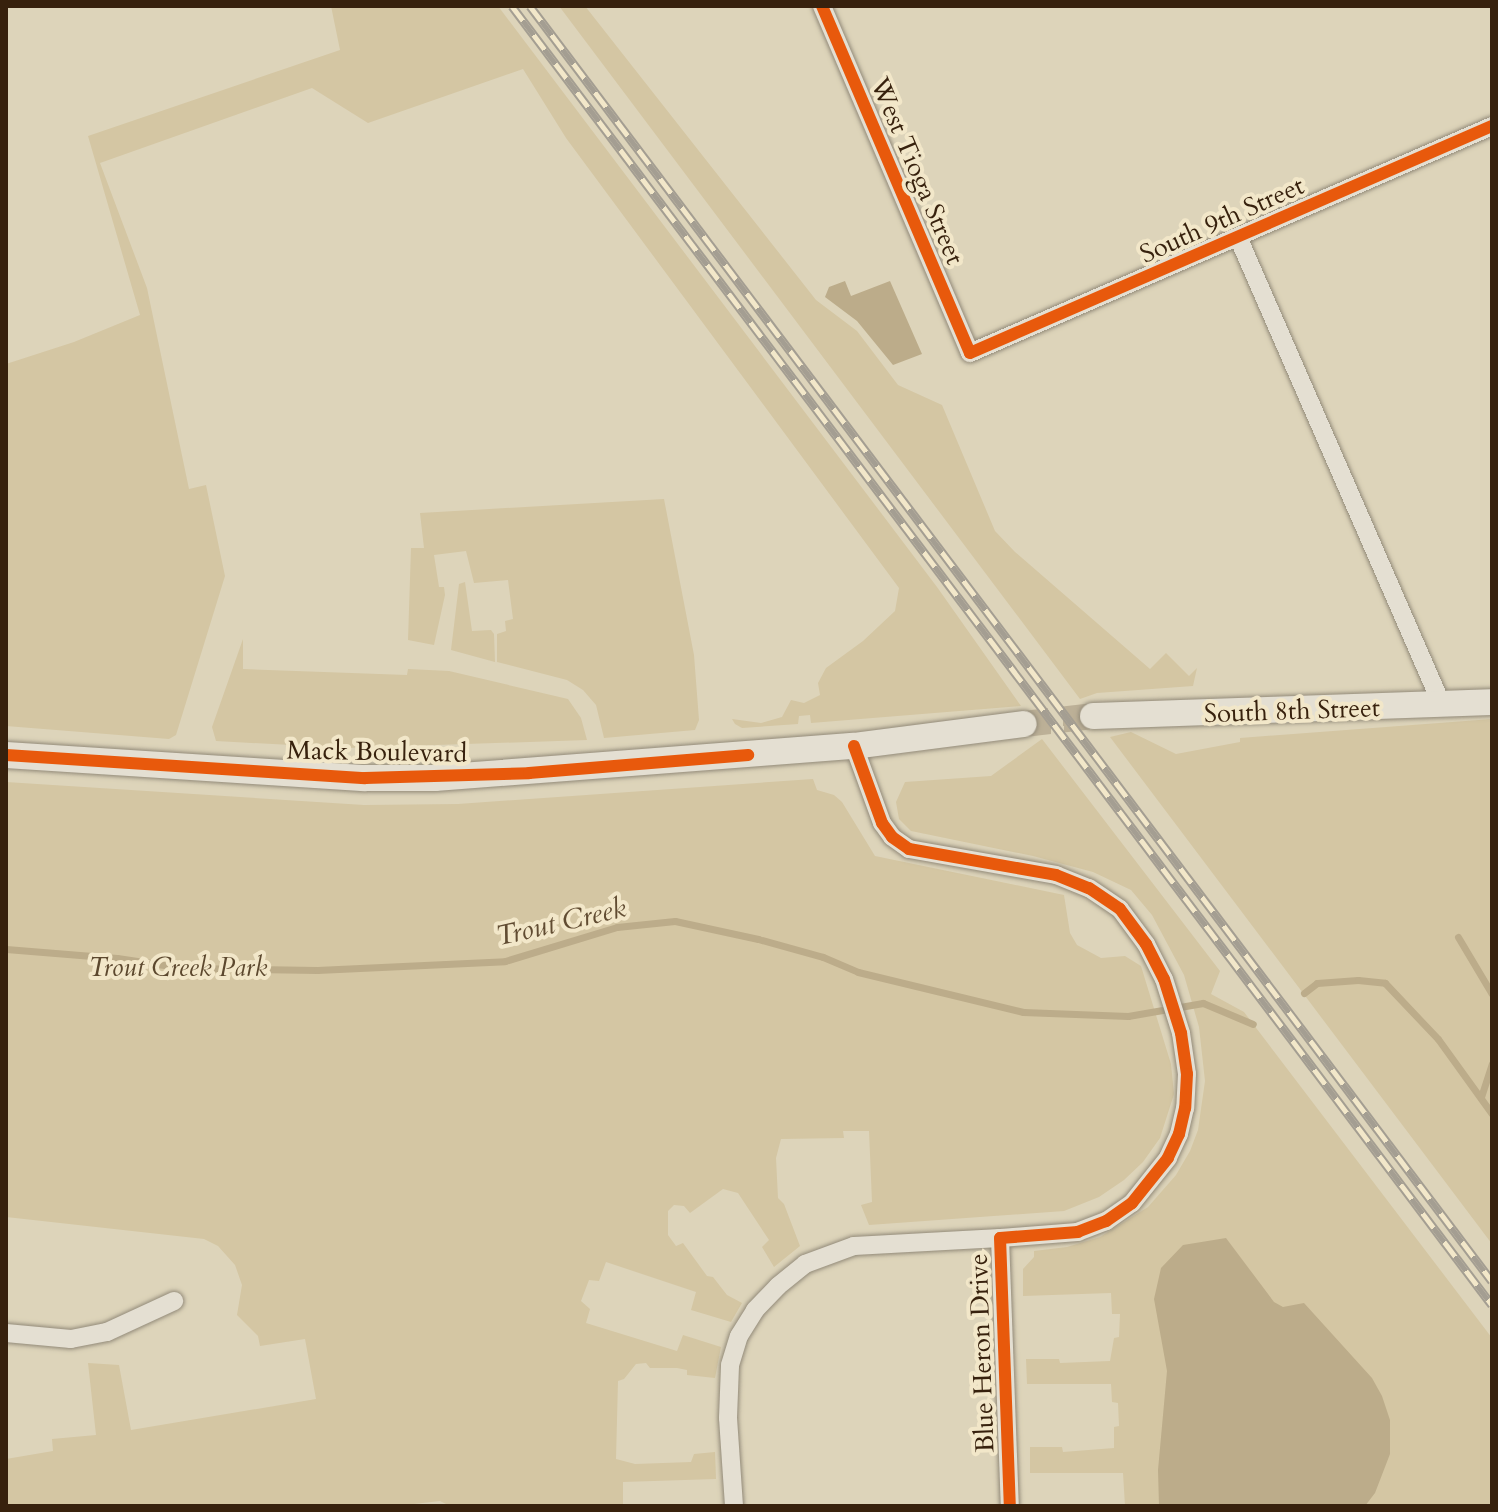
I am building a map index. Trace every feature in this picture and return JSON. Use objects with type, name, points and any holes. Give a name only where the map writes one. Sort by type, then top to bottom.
[{"type":"main road","name":"South 8th Street","points":[[1093,716],[1492,702]]},
{"type":"main road","name":"Mack Boulevard","points":[[6,755],[365,778],[529,773],[854,746],[1024,724]]},
{"type":"street","name":"West Tioga Street","points":[[822,6],[970,353]]},
{"type":"street","name":"South 9th Street","points":[[970,353],[1492,126]]},
{"type":"street","points":[[1238,237],[1442,705]]},
{"type":"street","name":"Blue Heron Drive","points":[[854,746],[875,808],[892,837],[909,849],[1056,875],[1089,888],[1120,909],[1146,944],[1164,979],[1181,1033],[1187,1074],[1185,1108],[1179,1134],[1168,1158],[1132,1203],[1106,1221],[1078,1232],[1000,1238],[1010,1506]]},
{"type":"street","points":[[734,1506],[728,1418],[730,1365],[739,1336],[755,1310],[778,1286],[805,1264],[854,1246],[1000,1238]]},
{"type":"street","points":[[6,1333],[40,1338],[83,1337],[107,1332],[174,1301]]},
{"type":"green space","points":[[331,6],[498,6],[937,587],[1021,706],[811,723],[810,715],[799,716],[798,724],[742,728],[735,724],[732,719],[761,723],[782,717],[791,700],[804,703],[820,695],[818,683],[826,668],[863,641],[895,611],[899,588],[566,138],[523,69],[368,123],[312,88],[100,163],[147,288],[189,489],[206,485],[225,576],[176,735],[169,739],[6,726],[6,364],[74,342],[140,315],[88,136],[340,50]]},
{"type":"green space","points":[[559,6],[585,6],[816,300],[857,331],[898,385],[942,405],[995,531],[1150,669],[1166,653],[1189,676],[1197,668],[1193,686],[1097,693],[1080,699]]},
{"type":"green space","points":[[664,499],[694,655],[699,720],[695,730],[604,738],[596,705],[583,690],[567,680],[497,662],[497,634],[506,631],[505,621],[513,619],[508,580],[474,583],[466,551],[434,555],[439,587],[444,587],[445,595],[434,645],[408,640],[411,548],[424,548],[420,513]]},
{"type":"green space","points":[[465,582],[472,631],[491,630],[494,634],[495,662],[451,650],[459,584]]},
{"type":"green space","points":[[243,639],[243,669],[407,675],[408,669],[449,671],[568,699],[581,718],[587,740],[347,748],[216,741],[212,727]]},
{"type":"green space","points":[[1492,719],[1492,1244],[1110,737],[1131,732],[1176,754],[1240,742],[1240,738]]},
{"type":"green space","points":[[1042,739],[1220,971],[1211,994],[1244,1012],[1492,1338],[1492,1506],[1125,1506],[1123,1473],[1030,1473],[1030,1447],[1062,1447],[1063,1452],[1114,1448],[1114,1427],[1119,1426],[1118,1403],[1112,1402],[1111,1384],[1027,1384],[1026,1359],[1059,1359],[1060,1363],[1110,1361],[1114,1338],[1119,1337],[1120,1314],[1112,1314],[1111,1293],[1023,1296],[1023,1269],[1034,1257],[1034,1251],[1067,1247],[1100,1237],[1148,1207],[1176,1175],[1190,1151],[1198,1130],[1205,1081],[1199,1027],[1184,975],[1152,915],[1131,890],[1093,872],[1033,856],[911,831],[899,819],[896,802],[905,782],[991,776]]},
{"type":"green space","name":"Trout Creek Park","points":[[813,779],[817,790],[834,795],[842,802],[875,856],[1064,895],[1070,933],[1077,945],[1101,958],[1125,956],[1141,966],[1171,1064],[1174,1094],[1160,1138],[1143,1162],[1124,1180],[1099,1197],[1064,1211],[869,1225],[861,1205],[872,1202],[869,1131],[843,1131],[844,1138],[781,1139],[776,1158],[778,1198],[784,1204],[800,1246],[774,1267],[762,1247],[769,1240],[738,1193],[723,1189],[690,1213],[684,1206],[674,1205],[668,1211],[668,1235],[676,1246],[683,1243],[707,1276],[713,1277],[727,1295],[742,1303],[731,1322],[691,1310],[696,1292],[606,1262],[599,1281],[589,1280],[581,1301],[590,1309],[586,1323],[677,1351],[683,1335],[721,1347],[715,1378],[687,1375],[687,1370],[677,1368],[650,1368],[646,1363],[636,1364],[624,1379],[618,1381],[616,1459],[635,1464],[691,1462],[694,1454],[715,1452],[716,1479],[623,1482],[623,1506],[450,1506],[440,1501],[397,1506],[6,1506],[6,1459],[53,1451],[52,1439],[96,1435],[88,1363],[119,1365],[131,1430],[316,1399],[305,1339],[260,1346],[258,1336],[237,1315],[242,1285],[235,1265],[218,1246],[204,1239],[6,1217],[6,782],[364,805],[458,804]]},
{"type":"shaded area","points":[[845,281],[851,296],[890,281],[922,354],[893,365],[857,321],[825,297],[829,287]]},
{"type":"shaded area","points":[[1226,1238],[1274,1302],[1283,1307],[1304,1303],[1372,1378],[1382,1396],[1390,1420],[1390,1454],[1375,1493],[1365,1506],[1159,1506],[1158,1470],[1167,1371],[1154,1299],[1161,1268],[1183,1245]]},
{"type":"waterway","name":"Trout Creek","points":[[6,949],[117,958],[184,968],[317,970],[505,961],[617,927],[675,921],[758,939],[823,957],[858,972],[1023,1012],[1128,1016],[1203,1003],[1253,1024]]},
{"type":"waterway","points":[[1458,937],[1492,994]]},
{"type":"waterway","name":"Trout Creek","points":[[1304,993],[1317,983],[1358,980],[1385,983],[1438,1039],[1492,1114]]},
{"type":"waterway","points":[[1481,1097],[1492,1064]]},
{"type":"tunnel","points":[[1024,724],[1093,716]]},
{"type":"railway","points":[[512,6],[1492,1305]]},
{"type":"railway","points":[[530,6],[1492,1281]]},
{"type":"cycle path","points":[[822,6],[970,353],[1492,126]]},
{"type":"cycle path","points":[[854,746],[882,823],[892,837],[909,849],[1056,875],[1089,888],[1120,909],[1146,944],[1164,979],[1181,1033],[1187,1074],[1185,1108],[1179,1134],[1168,1158],[1132,1203],[1106,1221],[1078,1232],[1000,1238],[1010,1506]]},
{"type":"cycle path","points":[[6,755],[365,778],[529,773],[748,755]]}]
